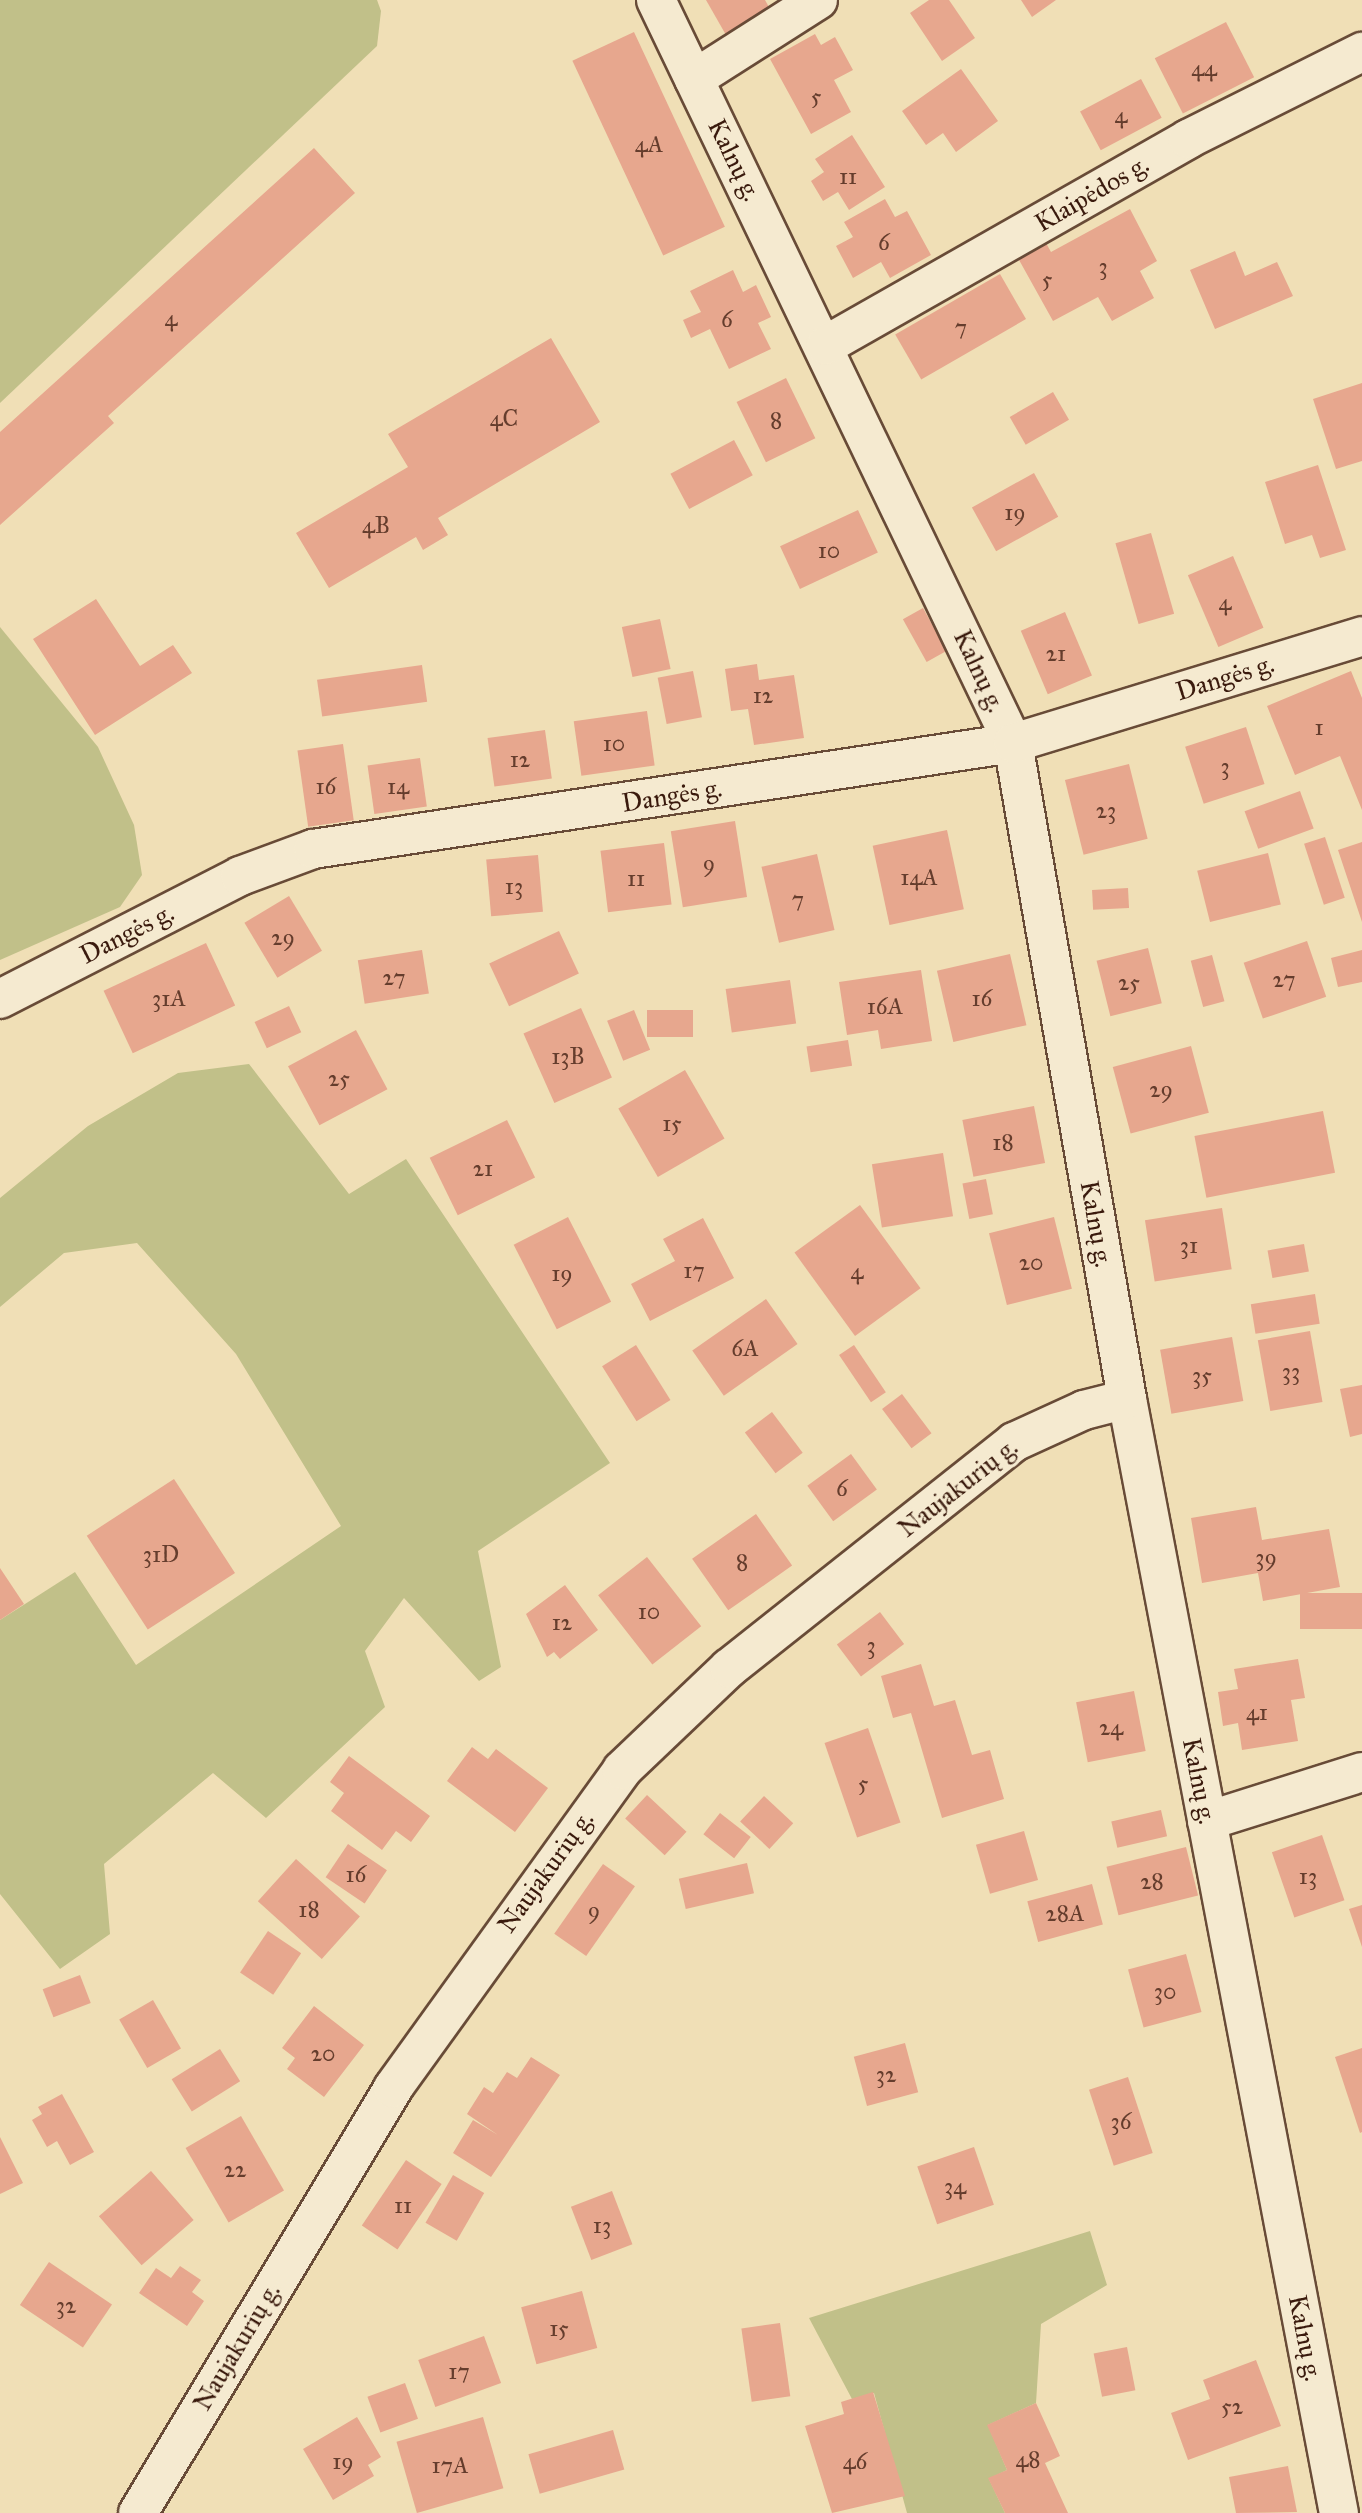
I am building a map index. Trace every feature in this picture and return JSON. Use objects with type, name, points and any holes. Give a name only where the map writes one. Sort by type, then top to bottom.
[{"type":"street","name":"Kalnų g.","points":[[656,0],[826,345],[1013,743],[1127,1399],[1339,2513]]},
{"type":"street","points":[[694,79],[818,0]]},
{"type":"street","name":"Klaipėdos g.","points":[[826,345],[1188,139],[1362,52]]},
{"type":"street","name":"Dangės g.","points":[[0,999],[240,876],[313,849],[1013,743],[1362,636]]},
{"type":"street","name":"Naujakurių g.","points":[[138,2513],[393,2088],[622,1770],[729,1668],[1014,1442],[1084,1410],[1127,1399]]},
{"type":"street","points":[[1207,1821],[1362,1772]]},
{"type":"shaded area","points":[[0,0],[377,0],[381,11],[377,46],[0,403]]},
{"type":"shaded area","points":[[0,627],[98,747],[134,825],[142,875],[120,907],[0,960]]},
{"type":"shaded area","points":[[249,1064],[349,1194],[406,1159],[610,1463],[478,1551],[501,1667],[479,1681],[404,1598],[365,1651],[385,1707],[266,1818],[213,1773],[104,1864],[110,1934],[60,1969],[0,1894],[0,1620],[75,1572],[136,1665],[341,1526],[236,1354],[137,1243],[64,1253],[0,1307],[0,1198],[88,1126],[178,1073]]},
{"type":"shaded area","points":[[1090,2231],[1107,2285],[1041,2324],[1036,2403],[988,2425],[1007,2470],[989,2479],[1005,2513],[907,2513],[874,2393],[852,2399],[809,2318]]},
{"type":"building","points":[[706,0],[765,0],[770,9],[726,35]]},
{"type":"building","points":[[929,0],[949,0],[975,38],[942,61],[910,13]]},
{"type":"building","points":[[1021,0],[1056,0],[1032,17]]},
{"type":"building","points":[[1226,22],[1254,77],[1183,114],[1155,58]]},
{"type":"building","points":[[634,32],[725,227],[663,256],[572,61]]},
{"type":"building","points":[[815,34],[821,45],[835,37],[853,70],[834,80],[851,112],[811,134],[770,59]]},
{"type":"building","points":[[961,69],[998,121],[956,152],[943,133],[926,145],[902,111]]},
{"type":"building","points":[[1141,79],[1162,118],[1101,150],[1080,111]]},
{"type":"building","points":[[852,135],[885,187],[849,210],[838,192],[823,201],[811,181],[824,172],[815,159]]},
{"type":"building","points":[[314,148],[355,193],[108,416],[114,423],[0,525],[0,432]]},
{"type":"building","points":[[885,199],[895,217],[907,211],[931,255],[890,278],[881,262],[853,278],[836,246],[853,237],[844,222]]},
{"type":"building","points":[[1130,209],[1157,261],[1140,271],[1154,298],[1112,321],[1098,297],[1053,321],[1013,249],[1041,234],[1051,252]]},
{"type":"building","points":[[1235,251],[1245,276],[1277,262],[1293,296],[1215,329],[1190,270]]},
{"type":"building","points":[[733,270],[743,292],[756,285],[771,317],[758,323],[771,349],[729,369],[710,329],[691,338],[683,320],[701,312],[690,291]]},
{"type":"building","points":[[1000,274],[1026,319],[921,380],[895,334]]},
{"type":"building","points":[[551,338],[600,422],[438,518],[448,535],[423,550],[416,537],[329,588],[296,533],[408,467],[388,434]]},
{"type":"building","points":[[786,378],[815,438],[766,462],[737,402]]},
{"type":"building","points":[[1362,383],[1362,461],[1336,469],[1313,399]]},
{"type":"building","points":[[1053,392],[1069,420],[1026,445],[1010,417]]},
{"type":"building","points":[[734,440],[753,475],[689,509],[670,474]]},
{"type":"building","points":[[1318,465],[1346,550],[1320,558],[1312,535],[1285,544],[1265,482]]},
{"type":"building","points":[[1034,473],[1058,517],[996,551],[972,507]]},
{"type":"building","points":[[858,510],[878,553],[800,589],[780,546]]},
{"type":"building","points":[[1151,533],[1174,614],[1139,624],[1115,543]]},
{"type":"building","points":[[1233,556],[1263,628],[1218,647],[1188,575]]},
{"type":"building","points":[[96,599],[140,666],[173,645],[192,673],[95,735],[33,639]]},
{"type":"building","points":[[923,608],[947,651],[927,662],[903,619]]},
{"type":"building","points":[[1065,612],[1092,676],[1048,694],[1021,631]]},
{"type":"building","points":[[660,619],[671,669],[632,677],[622,627]]},
{"type":"building","points":[[757,664],[759,680],[794,675],[804,738],[754,745],[748,709],[731,711],[725,669]]},
{"type":"building","points":[[422,665],[427,702],[322,716],[317,680]]},
{"type":"building","points":[[693,671],[702,717],[667,724],[658,678]]},
{"type":"building","points":[[1351,671],[1362,698],[1362,810],[1340,756],[1295,775],[1267,706]]},
{"type":"building","points":[[647,711],[655,765],[581,776],[574,721]]},
{"type":"building","points":[[1246,727],[1265,784],[1204,804],[1185,747]]},
{"type":"building","points":[[545,730],[552,779],[494,787],[488,738]]},
{"type":"building","points":[[343,744],[354,820],[308,827],[297,750]]},
{"type":"building","points":[[420,758],[427,807],[374,814],[368,765]]},
{"type":"building","points":[[1129,764],[1148,839],[1084,855],[1065,780]]},
{"type":"building","points":[[1300,791],[1314,829],[1258,849],[1245,811]]},
{"type":"building","points":[[735,821],[747,897],[683,907],[671,831]]},
{"type":"building","points":[[947,830],[964,909],[890,925],[873,846]]},
{"type":"building","points":[[1325,837],[1345,898],[1324,905],[1304,844]]},
{"type":"building","points":[[1362,842],[1362,922],[1338,850]]},
{"type":"building","points":[[664,843],[672,905],[608,912],[600,851]]},
{"type":"building","points":[[1268,853],[1281,904],[1210,922],[1197,871]]},
{"type":"building","points":[[817,854],[835,930],[779,943],[761,867]]},
{"type":"building","points":[[538,855],[543,912],[491,916],[486,860]]},
{"type":"building","points":[[1128,888],[1129,908],[1093,910],[1092,890]]},
{"type":"building","points":[[289,896],[322,951],[277,978],[244,923]]},
{"type":"building","points":[[559,931],[579,974],[509,1006],[489,964]]},
{"type":"building","points":[[1307,941],[1326,997],[1263,1019],[1244,963]]},
{"type":"building","points":[[206,943],[235,1006],[133,1053],[104,991]]},
{"type":"building","points":[[1148,948],[1162,1003],[1110,1016],[1097,961]]},
{"type":"building","points":[[422,950],[429,993],[365,1004],[358,960]]},
{"type":"building","points":[[1362,950],[1362,982],[1338,987],[1331,958]]},
{"type":"building","points":[[1010,954],[1026,1025],[953,1042],[937,971]]},
{"type":"building","points":[[1212,955],[1224,1001],[1203,1007],[1191,961]]},
{"type":"building","points":[[921,970],[932,1041],[881,1049],[878,1030],[847,1035],[839,982]]},
{"type":"building","points":[[790,980],[796,1024],[732,1033],[726,989]]},
{"type":"building","points":[[289,1006],[301,1032],[267,1048],[255,1022]]},
{"type":"building","points":[[581,1008],[612,1077],[554,1103],[523,1034]]},
{"type":"building","points":[[634,1010],[650,1050],[623,1061],[607,1021]]},
{"type":"building","points":[[647,1010],[693,1010],[693,1037],[647,1037]]},
{"type":"building","points":[[356,1030],[387,1089],[319,1125],[288,1066]]},
{"type":"building","points":[[848,1040],[852,1066],[811,1072],[807,1047]]},
{"type":"building","points":[[1191,1046],[1209,1113],[1131,1134],[1113,1067]]},
{"type":"building","points":[[685,1070],[724,1138],[658,1177],[618,1108]]},
{"type":"building","points":[[1034,1106],[1045,1163],[973,1177],[962,1120]]},
{"type":"building","points":[[1323,1111],[1335,1173],[1206,1198],[1194,1136]]},
{"type":"building","points":[[507,1120],[535,1178],[458,1215],[430,1158]]},
{"type":"building","points":[[943,1153],[953,1216],[882,1227],[872,1164]]},
{"type":"building","points":[[986,1179],[993,1214],[969,1219],[962,1184]]},
{"type":"building","points":[[860,1205],[921,1288],[855,1336],[794,1253]]},
{"type":"building","points":[[1222,1208],[1232,1269],[1155,1281],[1145,1220]]},
{"type":"building","points":[[568,1217],[611,1302],[557,1329],[514,1245]]},
{"type":"building","points":[[1054,1217],[1072,1289],[1007,1305],[989,1233]]},
{"type":"building","points":[[703,1218],[734,1278],[650,1321],[631,1284],[675,1261],[663,1239]]},
{"type":"building","points":[[1304,1244],[1309,1272],[1272,1278],[1268,1250]]},
{"type":"building","points":[[1315,1294],[1320,1324],[1255,1334],[1251,1304]]},
{"type":"building","points":[[766,1299],[798,1344],[724,1396],[692,1351]]},
{"type":"building","points":[[1310,1331],[1323,1402],[1270,1411],[1258,1340]]},
{"type":"building","points":[[1232,1337],[1243,1401],[1171,1414],[1160,1350]]},
{"type":"building","points":[[636,1345],[670,1400],[637,1421],[602,1366]]},
{"type":"building","points":[[854,1345],[886,1392],[871,1402],[839,1355]]},
{"type":"building","points":[[1362,1385],[1362,1434],[1350,1437],[1340,1389]]},
{"type":"building","points":[[902,1394],[931,1433],[912,1448],[882,1409]]},
{"type":"building","points":[[772,1412],[803,1453],[776,1473],[745,1432]]},
{"type":"building","points":[[851,1454],[877,1490],[833,1521],[807,1486]]},
{"type":"building","points":[[174,1479],[235,1573],[148,1630],[87,1536]]},
{"type":"building","points":[[1256,1507],[1262,1540],[1329,1529],[1340,1587],[1263,1601],[1258,1573],[1202,1583],[1191,1518]]},
{"type":"building","points":[[756,1514],[792,1566],[728,1610],[692,1559]]},
{"type":"building","points":[[647,1557],[701,1626],[652,1665],[598,1595]]},
{"type":"building","points":[[0,1568],[24,1604],[0,1620]]},
{"type":"building","points":[[565,1585],[598,1630],[560,1659],[554,1652],[547,1657],[526,1614]]},
{"type":"building","points":[[1300,1593],[1362,1593],[1362,1629],[1300,1629]]},
{"type":"building","points":[[880,1612],[904,1644],[861,1676],[837,1644]]},
{"type":"building","points":[[1298,1659],[1305,1698],[1291,1700],[1298,1741],[1242,1750],[1238,1723],[1223,1726],[1218,1692],[1238,1689],[1234,1669]]},
{"type":"building","points":[[921,1664],[934,1706],[955,1700],[972,1755],[990,1750],[1004,1799],[942,1818],[911,1713],[893,1718],[881,1676]]},
{"type":"building","points":[[1134,1691],[1146,1751],[1088,1762],[1076,1702]]},
{"type":"building","points":[[868,1728],[901,1823],[857,1838],[825,1743]]},
{"type":"building","points":[[472,1747],[488,1759],[496,1749],[548,1788],[515,1832],[447,1781]]},
{"type":"building","points":[[349,1756],[430,1816],[411,1842],[396,1831],[382,1850],[331,1811],[344,1793],[330,1782]]},
{"type":"building","points":[[647,1795],[686,1832],[665,1855],[625,1818]]},
{"type":"building","points":[[764,1796],[793,1823],[769,1849],[740,1822]]},
{"type":"building","points":[[1161,1810],[1167,1836],[1117,1848],[1111,1821]]},
{"type":"building","points":[[720,1813],[751,1837],[734,1858],[703,1834]]},
{"type":"building","points":[[1024,1831],[1038,1880],[990,1894],[976,1845]]},
{"type":"building","points":[[1322,1835],[1344,1900],[1294,1917],[1272,1852]]},
{"type":"building","points":[[348,1844],[387,1870],[365,1903],[326,1877]]},
{"type":"building","points":[[1186,1847],[1198,1896],[1119,1915],[1106,1867]]},
{"type":"building","points":[[296,1859],[360,1917],[322,1959],[258,1901]]},
{"type":"building","points":[[747,1863],[754,1893],[686,1909],[679,1879]]},
{"type":"building","points":[[603,1864],[635,1886],[586,1956],[554,1934]]},
{"type":"building","points":[[1092,1884],[1103,1925],[1038,1942],[1027,1901]]},
{"type":"building","points":[[1362,1905],[1362,1947],[1349,1909]]},
{"type":"building","points":[[268,1931],[301,1953],[273,1995],[240,1972]]},
{"type":"building","points":[[1186,1954],[1202,2012],[1144,2027],[1128,1970]]},
{"type":"building","points":[[80,1975],[91,2003],[53,2017],[43,1989]]},
{"type":"building","points":[[153,2000],[181,2048],[147,2068],[119,2020]]},
{"type":"building","points":[[314,2006],[364,2045],[324,2097],[287,2069],[295,2058],[282,2048]]},
{"type":"building","points":[[905,2043],[918,2092],[867,2106],[854,2057]]},
{"type":"building","points":[[1362,2048],[1362,2132],[1360,2133],[1335,2057]]},
{"type":"building","points":[[220,2049],[240,2081],[192,2111],[172,2079]]},
{"type":"building","points":[[531,2057],[560,2075],[491,2177],[453,2153],[473,2120],[498,2135],[467,2114],[484,2087],[493,2093],[507,2072],[517,2078]]},
{"type":"building","points":[[1128,2077],[1153,2153],[1114,2166],[1089,2090]]},
{"type":"building","points":[[62,2094],[94,2152],[70,2165],[57,2141],[47,2147],[32,2120],[42,2114],[38,2107]]},
{"type":"building","points":[[241,2116],[284,2190],[229,2222],[186,2148]]},
{"type":"building","points":[[0,2137],[23,2183],[0,2194]]},
{"type":"building","points":[[974,2147],[994,2205],[937,2224],[917,2167]]},
{"type":"building","points":[[406,2160],[442,2184],[397,2250],[362,2225]]},
{"type":"building","points":[[151,2171],[194,2220],[142,2265],[99,2216]]},
{"type":"building","points":[[453,2175],[484,2193],[457,2241],[426,2223]]},
{"type":"building","points":[[612,2191],[632,2244],[591,2260],[571,2207]]},
{"type":"building","points":[[49,2262],[112,2304],[83,2348],[20,2305]]},
{"type":"building","points":[[180,2266],[201,2280],[192,2292],[204,2301],[187,2326],[139,2293],[156,2268],[171,2278]]},
{"type":"building","points":[[582,2291],[597,2348],[536,2364],[521,2307]]},
{"type":"building","points":[[780,2323],[790,2396],[752,2402],[741,2328]]},
{"type":"building","points":[[484,2336],[501,2383],[435,2407],[418,2360]]},
{"type":"building","points":[[1127,2347],[1135,2390],[1102,2397],[1094,2353]]},
{"type":"building","points":[[1256,2360],[1281,2426],[1188,2460],[1171,2413],[1210,2399],[1203,2380]]},
{"type":"building","points":[[405,2383],[418,2419],[380,2432],[367,2397]]},
{"type":"building","points":[[873,2392],[905,2496],[832,2513],[805,2426],[844,2414],[841,2402]]},
{"type":"building","points":[[1036,2403],[1060,2456],[1045,2463],[1068,2513],[1005,2513],[988,2478],[1007,2470],[987,2425]]},
{"type":"building","points":[[357,2417],[381,2457],[368,2465],[374,2476],[333,2500],[303,2449]]},
{"type":"building","points":[[483,2417],[503,2488],[417,2513],[396,2442]]},
{"type":"building","points":[[613,2430],[624,2469],[540,2494],[528,2454]]},
{"type":"building","points":[[1288,2466],[1297,2512],[1236,2513],[1229,2477]]}]
